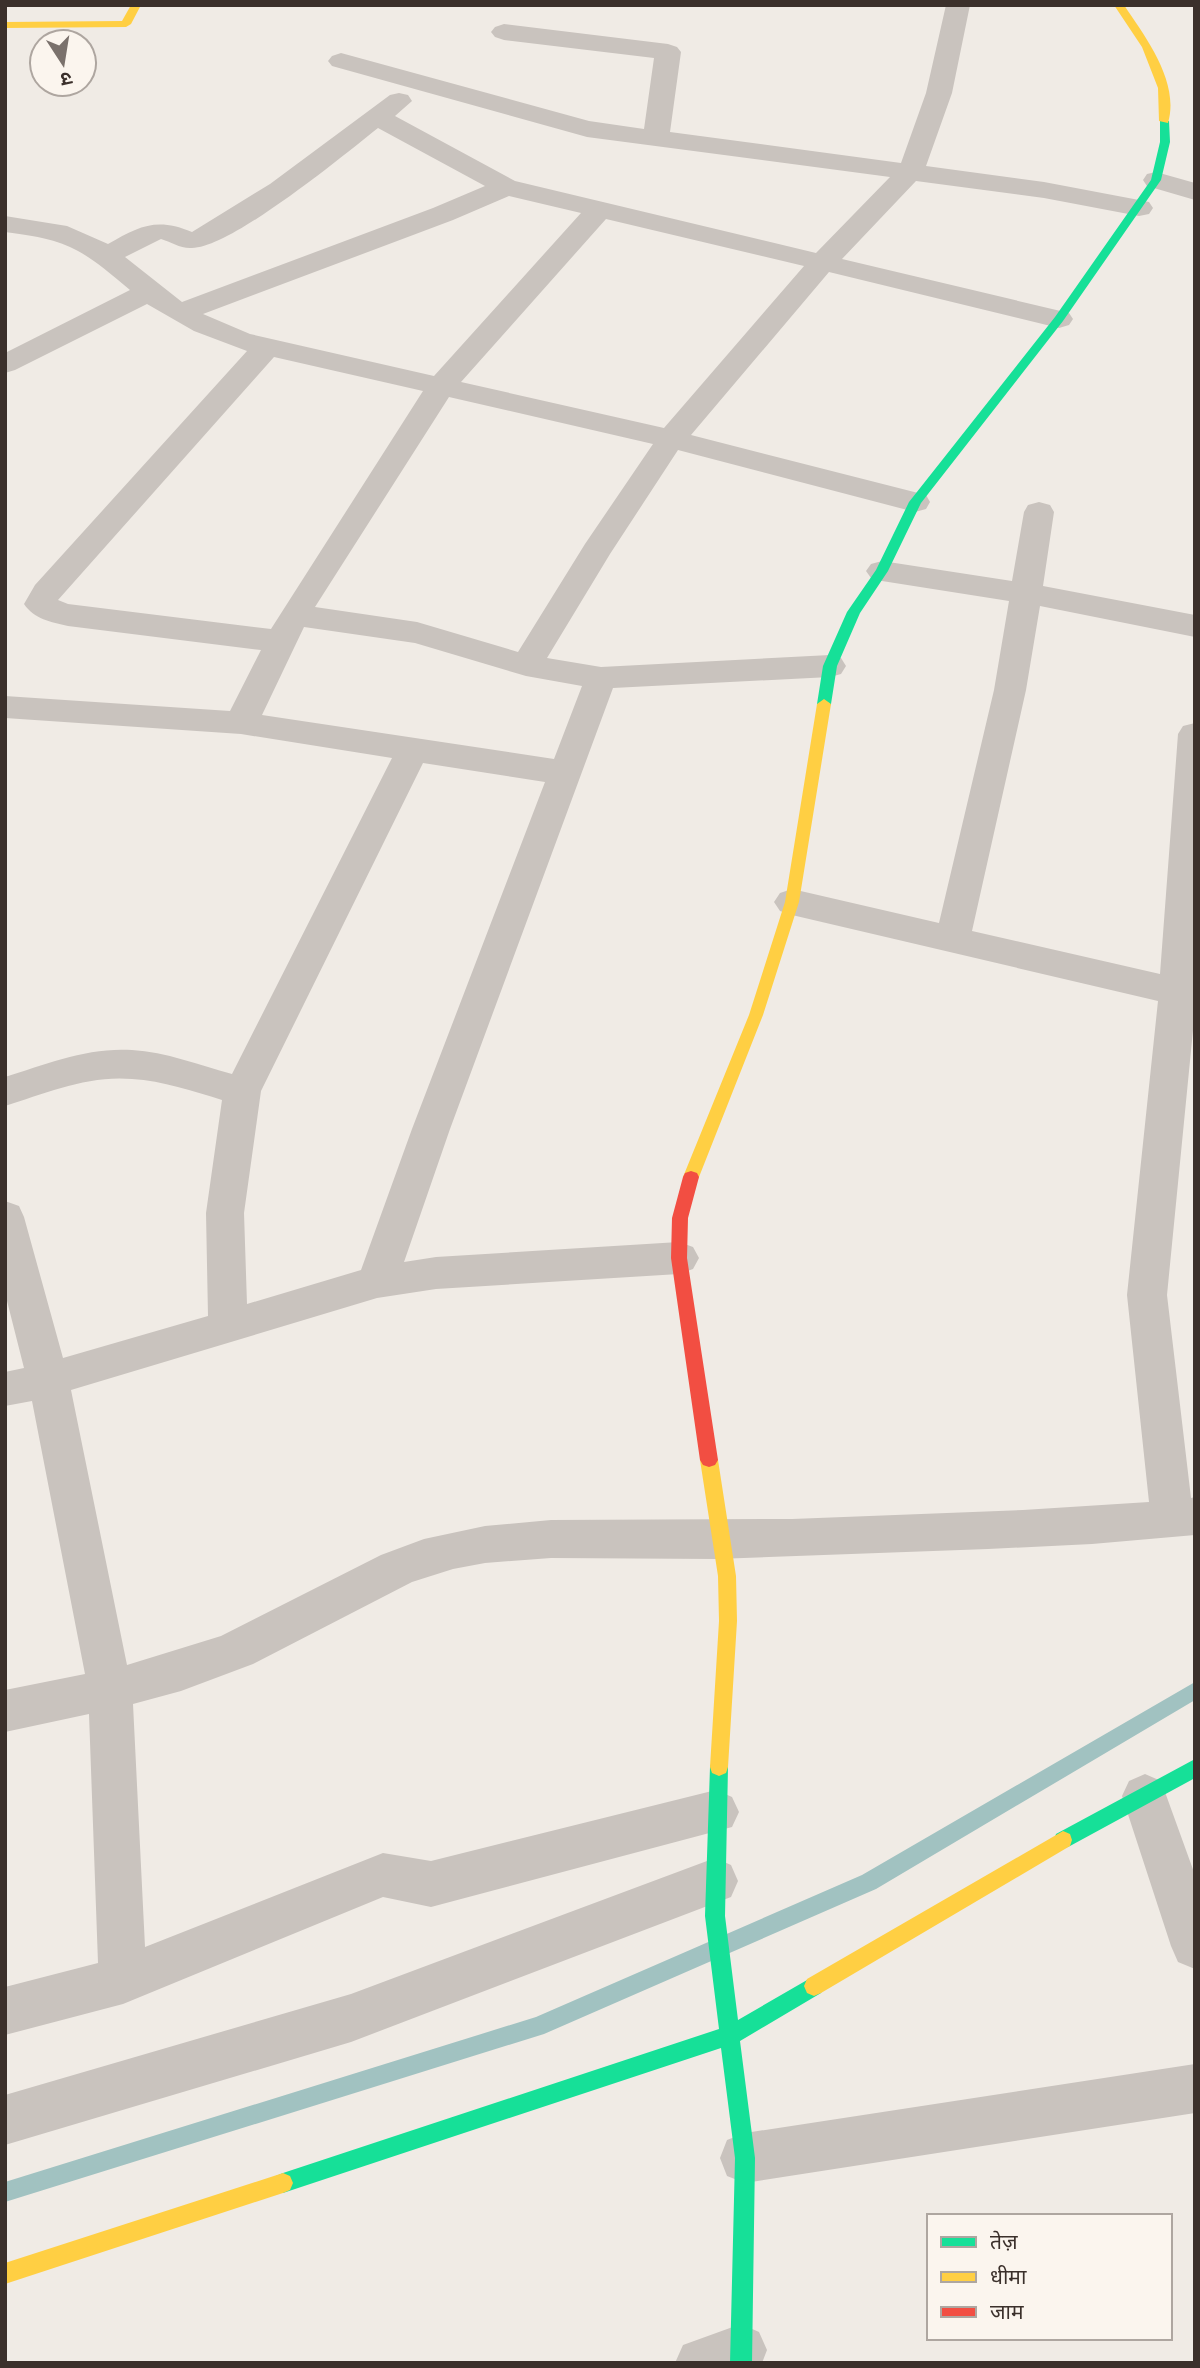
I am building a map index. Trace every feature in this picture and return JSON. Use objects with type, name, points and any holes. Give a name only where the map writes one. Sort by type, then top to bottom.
[{"type":"street","points":[[5,24],[126,24],[136,5]]},
{"type":"street","points":[[526,665],[596,551],[671,439],[822,262],[911,171],[939,93],[958,5]]},
{"type":"street","points":[[728,2358],[745,2158],[715,1899],[716,1812],[728,1621],[727,1576],[719,1540],[679,1258],[680,1218],[688,1185],[756,1015],[792,902],[830,666],[854,612],[882,571],[915,502],[1059,319],[1156,180],[1165,142],[1163,88],[1147,47],[1119,5]]},
{"type":"street","points":[[504,32],[668,52],[656,137]]},
{"type":"street","points":[[341,61],[587,129],[1044,190],[1139,208]]},
{"type":"street","points":[[107,256],[156,232],[163,231],[185,241],[206,236],[256,204],[423,84]]},
{"type":"street","points":[[377,117],[506,187],[1059,319]]},
{"type":"street","points":[[1156,180],[1195,192]]},
{"type":"street","points":[[182,312],[443,214],[506,187]]},
{"type":"street","points":[[242,723],[287,628],[442,385],[599,210]]},
{"type":"street","points":[[5,225],[71,236],[107,256],[148,292],[218,333],[267,348],[442,385],[671,439],[915,502]]},
{"type":"street","points":[[5,364],[148,292]]},
{"type":"street","points":[[267,348],[46,592],[40,604],[54,612],[68,615],[417,633],[526,665],[601,678],[830,666]]},
{"type":"street","points":[[953,938],[1010,690],[1039,512]]},
{"type":"street","points":[[882,571],[1190,616]]},
{"type":"street","points":[[377,1282],[430,1129],[601,678]]},
{"type":"street","points":[[5,707],[242,723],[565,773]]},
{"type":"street","points":[[5,1711],[202,1664],[238,1650],[394,1568],[454,1550],[501,1543],[555,1540],[719,1540],[1013,1530],[1183,1518],[1147,1296],[1186,994],[1195,734]]},
{"type":"street","points":[[228,1327],[225,1213],[242,1091],[413,749]]},
{"type":"street","points":[[792,902],[1186,994]]},
{"type":"street","points":[[5,1092],[58,1075],[115,1064],[152,1068],[242,1091]]},
{"type":"street","points":[[5,1217],[48,1380],[110,1688],[123,1980]]},
{"type":"street","points":[[5,1389],[48,1380],[377,1282],[463,1270],[679,1258]]},
{"type":"street","points":[[5,2274],[731,2035],[1030,1858],[1195,1768]]},
{"type":"street","points":[[1145,1796],[1195,1946]]},
{"type":"street","points":[[5,2011],[123,1980],[383,1875],[431,1884],[716,1812]]},
{"type":"street","points":[[5,2120],[351,2018],[715,1899]]},
{"type":"street","points":[[745,2158],[1195,2088]]},
{"type":"waterway","points":[[5,2192],[537,2027],[869,1882],[1195,1690]]},
{"type":"traffic: fast","points":[[824,704],[830,666],[854,612],[882,571],[915,502],[1059,319],[1156,180],[1165,142],[1164,121]]},
{"type":"traffic: fast","points":[[719,1767],[715,1916],[745,2158],[741,2363]]},
{"type":"traffic: fast","points":[[1063,1840],[1195,1768]]},
{"type":"traffic: fast","points":[[283,2183],[731,2035],[814,1986]]},
{"type":"traffic: slow","points":[[5,25],[126,24],[136,5]]},
{"type":"traffic: slow","points":[[1119,5],[1147,47],[1163,88],[1164,121]]},
{"type":"traffic: slow","points":[[691,1177],[756,1015],[792,902],[824,704]]},
{"type":"traffic: slow","points":[[709,1460],[727,1576],[728,1621],[719,1767]]},
{"type":"traffic: slow","points":[[814,1986],[1063,1840]]},
{"type":"traffic: slow","points":[[5,2274],[283,2183]]},
{"type":"traffic: jam","points":[[691,1177],[680,1218],[679,1258],[709,1460]]}]
